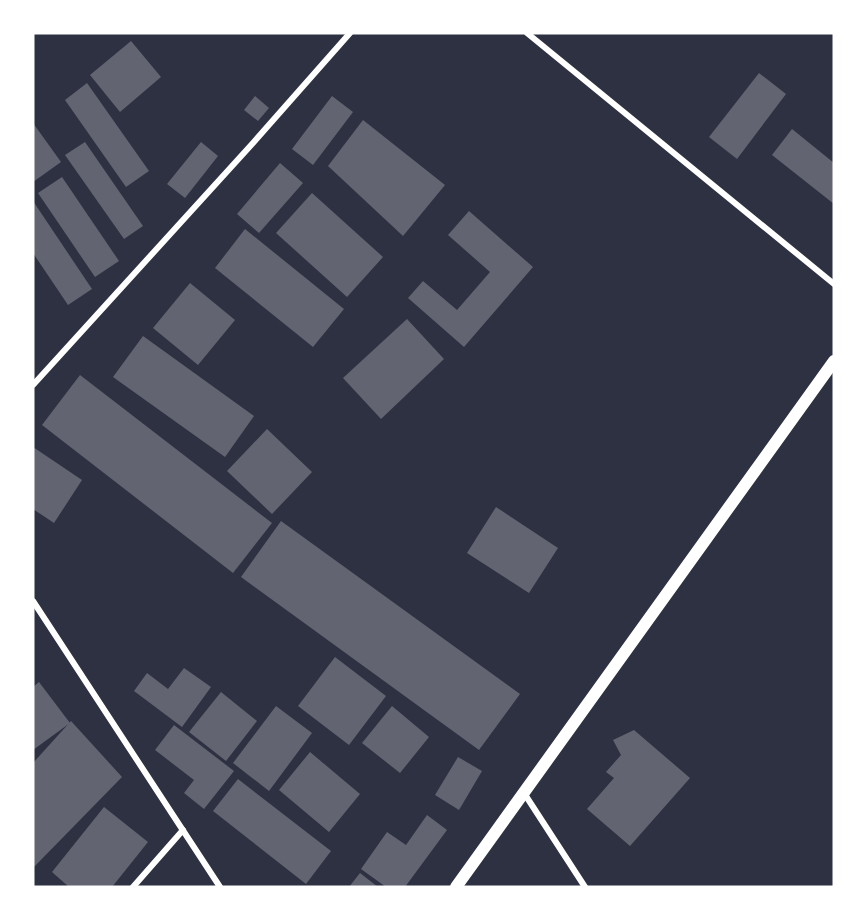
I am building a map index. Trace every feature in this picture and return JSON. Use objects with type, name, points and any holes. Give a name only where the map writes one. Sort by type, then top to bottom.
[{"type":"main road","points":[[456,887],[834,361]]},
{"type":"street","points":[[33,385],[351,33]]},
{"type":"street","points":[[527,33],[834,284]]},
{"type":"street","points":[[33,601],[220,887]]},
{"type":"street","points":[[524,793],[585,887]]},
{"type":"street","points":[[133,887],[183,830]]},
{"type":"building","points":[[131,41],[161,77],[120,112],[90,75]]},
{"type":"building","points":[[759,73],[786,94],[737,159],[709,137]]},
{"type":"building","points":[[87,83],[149,171],[126,187],[65,100]]},
{"type":"building","points":[[255,96],[269,108],[258,121],[244,110]]},
{"type":"building","points":[[332,96],[353,112],[313,165],[292,149]]},
{"type":"building","points":[[363,120],[445,185],[403,236],[328,166]]},
{"type":"building","points":[[33,123],[61,162],[33,182]]},
{"type":"building","points":[[792,129],[834,163],[834,204],[772,155]]},
{"type":"building","points":[[85,142],[143,226],[124,239],[65,155]]},
{"type":"building","points":[[201,142],[218,156],[185,198],[167,184]]},
{"type":"building","points":[[280,163],[303,183],[259,233],[237,214]]},
{"type":"building","points":[[62,177],[119,261],[95,277],[38,193]]},
{"type":"building","points":[[312,193],[383,257],[347,297],[276,233]]},
{"type":"building","points":[[33,201],[92,289],[68,305],[33,253]]},
{"type":"building","points":[[469,211],[533,267],[464,347],[408,298],[423,281],[457,310],[490,272],[448,235]]},
{"type":"building","points":[[245,229],[344,309],[313,347],[215,268]]},
{"type":"building","points":[[190,283],[235,320],[198,365],[153,328]]},
{"type":"building","points":[[407,319],[444,359],[381,419],[343,378]]},
{"type":"building","points":[[143,336],[254,416],[225,457],[113,377]]},
{"type":"building","points":[[80,375],[272,523],[233,573],[42,425]]},
{"type":"building","points":[[267,429],[312,472],[272,514],[227,471]]},
{"type":"building","points":[[33,447],[82,480],[54,523],[33,509]]},
{"type":"building","points":[[496,507],[558,548],[529,593],[467,553]]},
{"type":"building","points":[[281,521],[520,694],[479,750],[241,577]]},
{"type":"building","points":[[335,657],[386,696],[349,745],[298,706]]},
{"type":"building","points":[[184,668],[211,687],[182,727],[134,691],[147,673],[168,689]]},
{"type":"building","points":[[39,682],[70,723],[33,750],[33,687]]},
{"type":"building","points":[[221,692],[257,721],[226,761],[189,732]]},
{"type":"building","points":[[276,706],[312,733],[269,791],[233,763]]},
{"type":"building","points":[[392,706],[429,737],[400,773],[362,743]]},
{"type":"building","points":[[71,721],[122,777],[33,868],[33,763]]},
{"type":"building","points":[[174,725],[234,771],[204,809],[184,793],[194,780],[155,750]]},
{"type":"building","points":[[634,730],[690,778],[630,846],[587,809],[614,778],[606,772],[621,755],[613,740]]},
{"type":"building","points":[[310,752],[360,794],[329,832],[279,790]]},
{"type":"building","points":[[458,757],[482,771],[459,810],[435,795]]},
{"type":"building","points":[[238,779],[331,851],[306,884],[213,811]]},
{"type":"building","points":[[104,807],[148,842],[112,887],[69,887],[52,872]]},
{"type":"building","points":[[427,815],[447,830],[405,887],[386,887],[361,869],[387,832],[406,845]]},
{"type":"building","points":[[360,873],[378,887],[349,887]]}]
